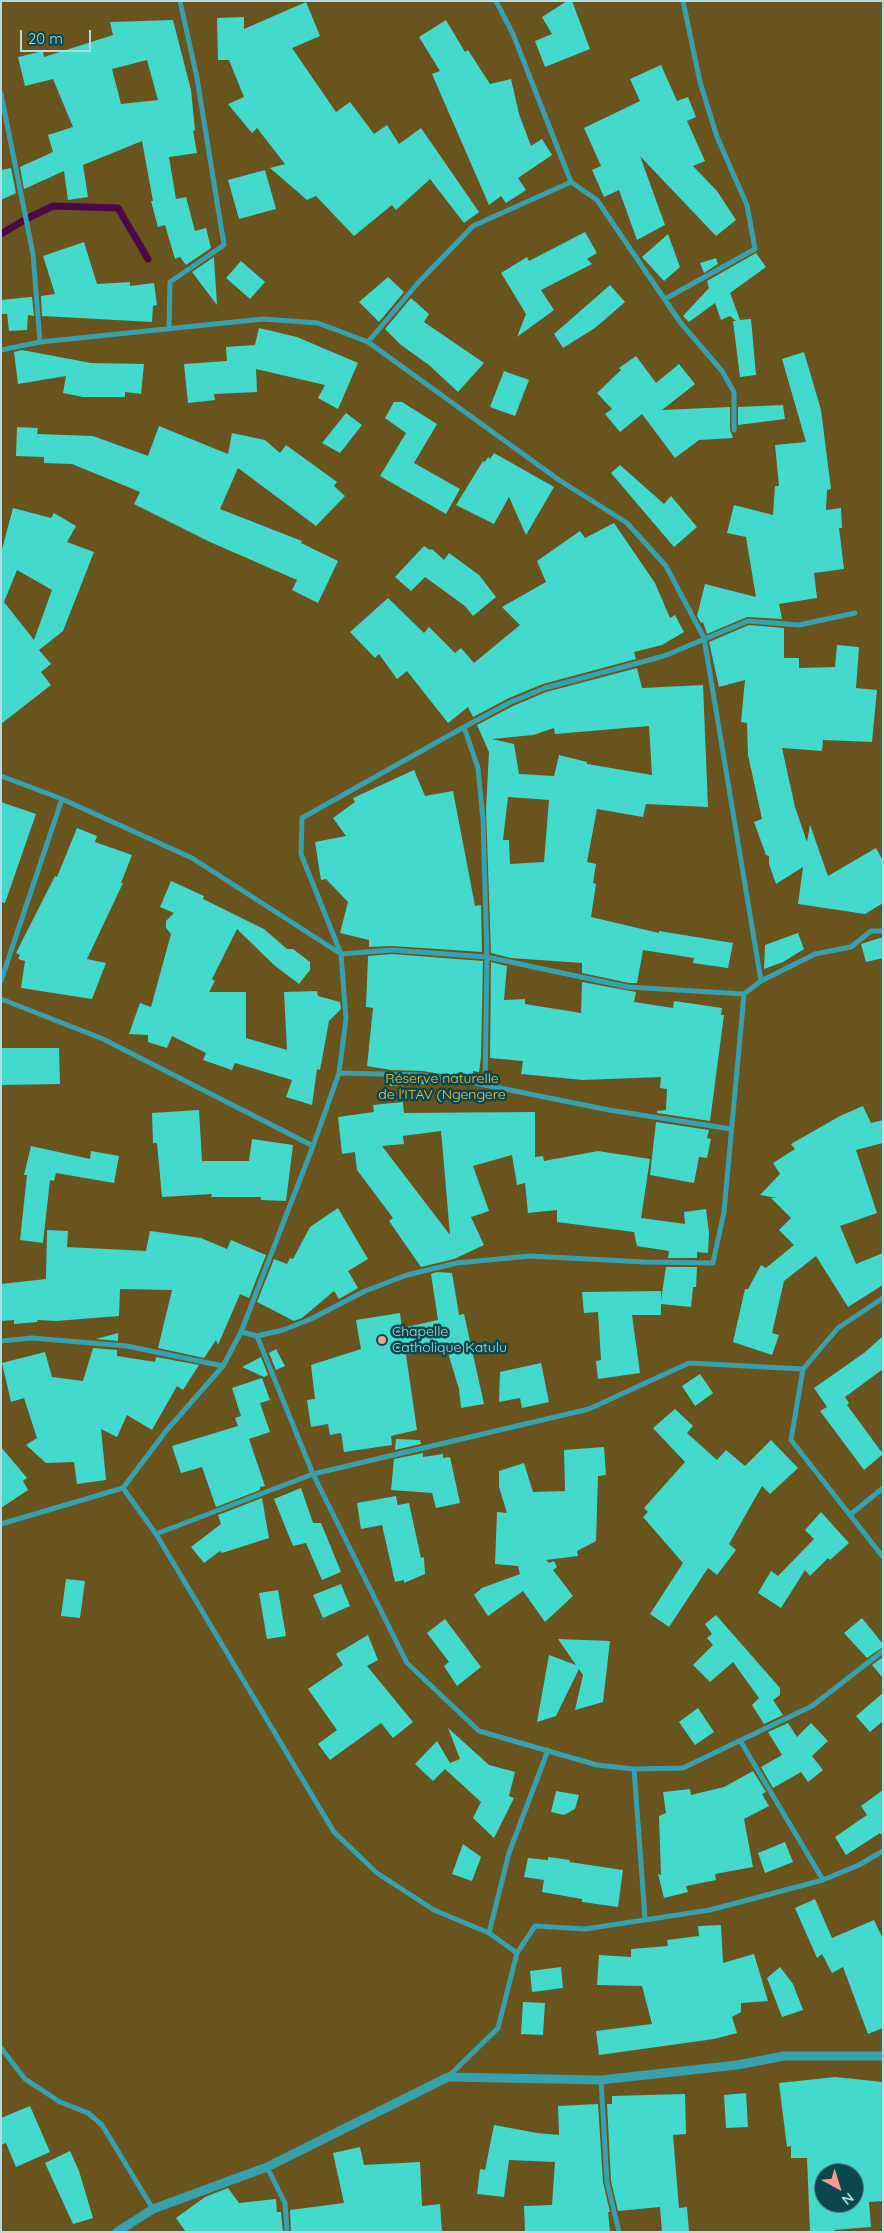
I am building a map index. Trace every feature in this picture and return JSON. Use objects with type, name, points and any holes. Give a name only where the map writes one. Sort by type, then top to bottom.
[{"type":"street","points":[[168,328],[170,282],[224,245],[197,78],[180,1]]},
{"type":"street","points":[[496,1],[513,34],[571,182],[597,200],[646,275],[680,322],[722,371],[734,392],[734,430]]},
{"type":"street","points":[[665,299],[755,249],[747,205],[717,137],[700,82],[683,1]]},
{"type":"street","points":[[1,94],[34,254],[40,342]]},
{"type":"street","points":[[368,342],[418,283],[473,226],[571,182]]},
{"type":"street","points":[[1,350],[40,342],[263,319],[318,323],[368,342],[559,480],[627,523],[666,566],[704,638],[760,981]]},
{"type":"street","points":[[1,1524],[123,1488],[166,1431],[223,1366],[241,1332],[313,1146],[339,1073],[346,1019],[341,954],[301,854],[302,818],[464,727],[511,702],[545,688],[664,656],[748,621],[799,625],[855,613]]},
{"type":"street","points":[[464,727],[479,777],[482,820],[487,957],[485,1085]]},
{"type":"street","points":[[1,776],[62,799],[192,858],[341,954],[392,950],[487,957],[628,987],[744,994],[760,981],[816,954],[850,947],[871,931],[883,931]]},
{"type":"street","points":[[1,981],[62,799]]},
{"type":"street","points":[[241,1332],[257,1336],[311,1319],[364,1291],[407,1275],[458,1263],[530,1256],[645,1262],[713,1263],[724,1212],[744,994]]},
{"type":"street","points":[[1,999],[103,1038],[313,1146]]},
{"type":"street","points":[[339,1073],[421,1075],[485,1085],[609,1110],[731,1129]]},
{"type":"street","points":[[883,1298],[838,1328],[803,1369],[790,1440],[851,1514],[883,1557]]},
{"type":"street","points":[[257,1336],[313,1474],[407,1663],[479,1731],[597,1765],[634,1769],[683,1768],[741,1742],[812,1706],[883,1651]]},
{"type":"street","points":[[1,1341],[32,1338],[127,1346],[223,1366]]},
{"type":"street","points":[[156,1534],[313,1474],[589,1408],[689,1363],[803,1369]]},
{"type":"street","points":[[123,1488],[156,1534],[334,1832],[377,1873],[434,1910],[489,1934],[517,1953]]},
{"type":"street","points":[[851,1514],[883,1488]]},
{"type":"street","points":[[741,1742],[823,1880]]},
{"type":"street","points":[[489,1934],[509,1854],[548,1750]]},
{"type":"street","points":[[634,1769],[645,1918]]},
{"type":"street","points":[[119,2231],[153,2209],[267,2166],[448,2077],[498,2028],[517,1953],[534,1926],[585,1929],[645,1918],[710,1910],[823,1880],[859,1865],[883,1851]]},
{"type":"street","points":[[1,2048],[25,2079],[60,2102],[88,2113],[102,2125],[153,2209]]},
{"type":"street","points":[[448,2077],[600,2080],[737,2065],[784,2056],[883,2056]]},
{"type":"street","points":[[600,2080],[608,2182],[619,2232]]},
{"type":"street","points":[[267,2166],[285,2203],[287,2232]]},
{"type":"green space","name":"Réserve naturelle de l'ITAV (Ngengere","points":[[1,1],[883,1],[883,2232],[1,2232]]},
{"type":"building","points":[[567,1],[572,1],[590,49],[545,67],[535,41],[552,34],[542,17]]},
{"type":"building","points":[[306,2],[320,36],[292,48],[336,112],[350,102],[374,134],[387,125],[399,144],[421,128],[479,212],[464,223],[430,179],[396,210],[392,205],[354,236],[316,196],[307,200],[270,168],[285,164],[257,128],[252,133],[228,104],[244,97],[229,60],[218,60],[217,18],[244,17],[244,29]]},
{"type":"building","points":[[173,20],[191,90],[195,130],[193,131],[197,153],[169,157],[176,199],[186,197],[195,231],[206,228],[211,248],[186,265],[180,257],[175,259],[165,225],[158,227],[151,201],[153,201],[142,141],[83,165],[88,197],[68,200],[64,171],[24,189],[20,167],[53,152],[48,135],[73,127],[53,79],[25,86],[18,57],[43,51],[44,57],[113,35],[110,22]],"holes":[[[147,60],[158,100],[121,104],[112,69]]]},
{"type":"building","points":[[446,20],[465,52],[468,50],[490,84],[511,79],[519,114],[531,146],[542,139],[552,155],[518,178],[526,190],[506,203],[501,196],[489,205],[432,74],[440,71],[419,37]]},
{"type":"building","points":[[661,65],[677,101],[688,97],[696,117],[687,121],[705,161],[693,166],[717,191],[736,220],[716,236],[640,156],[665,225],[637,240],[619,190],[604,197],[592,170],[601,166],[584,128],[640,101],[630,79]]},
{"type":"building","points":[[11,168],[16,193],[1,200],[1,170]]},
{"type":"building","points":[[265,170],[276,209],[239,219],[228,180]]},
{"type":"building","points":[[585,232],[597,253],[587,259],[592,264],[541,290],[554,310],[517,337],[526,314],[501,273],[527,257],[529,261]]},
{"type":"building","points":[[668,234],[680,267],[664,281],[642,257]]},
{"type":"building","points":[[84,242],[97,284],[130,282],[130,286],[154,283],[157,305],[153,306],[152,322],[42,316],[41,296],[55,294],[43,256]]},
{"type":"building","points":[[756,253],[766,267],[730,293],[740,320],[751,319],[756,375],[740,377],[733,321],[736,321],[730,316],[721,320],[715,303],[689,322],[683,316],[709,288],[707,281]]},
{"type":"building","points":[[214,257],[214,259],[217,305],[192,272]]},
{"type":"building","points":[[716,258],[718,264],[704,273],[700,263]]},
{"type":"building","points":[[241,261],[265,282],[250,299],[226,278]]},
{"type":"building","points":[[388,277],[404,292],[379,322],[359,302]]},
{"type":"building","points":[[610,285],[625,302],[595,328],[563,348],[554,334]]},
{"type":"building","points":[[32,297],[34,316],[28,315],[27,330],[9,331],[7,314],[1,314],[1,300]]},
{"type":"building","points":[[411,298],[429,314],[424,322],[484,363],[458,392],[429,365],[401,345],[385,329]]},
{"type":"building","points":[[259,328],[297,337],[358,363],[338,409],[318,398],[325,385],[256,369],[257,392],[214,394],[215,400],[188,403],[184,364],[227,361],[226,347],[255,345]]},
{"type":"building","points":[[22,350],[91,363],[144,364],[141,394],[125,392],[125,397],[83,397],[63,393],[66,376],[18,384],[14,352]]},
{"type":"building","points":[[804,352],[821,410],[831,489],[827,490],[826,510],[841,508],[842,528],[839,528],[844,569],[814,573],[817,598],[779,604],[782,619],[747,617],[707,634],[703,622],[701,623],[697,616],[705,584],[756,597],[746,537],[727,533],[734,505],[773,515],[775,486],[779,486],[775,445],[806,442],[782,359]]},
{"type":"building","points":[[636,356],[656,383],[679,364],[695,384],[662,410],[730,407],[730,430],[733,438],[699,440],[675,458],[642,414],[620,432],[605,414],[612,409],[597,393],[621,370],[619,368]]},
{"type":"building","points":[[504,371],[529,380],[515,416],[490,407]]},
{"type":"building","points":[[394,402],[402,402],[437,424],[414,463],[460,489],[446,514],[380,476],[406,433],[385,418]]},
{"type":"building","points":[[783,405],[785,419],[738,425],[738,407]]},
{"type":"building","points":[[346,413],[362,425],[340,453],[322,443]]},
{"type":"building","points":[[159,426],[228,454],[232,433],[265,440],[280,453],[286,445],[337,482],[334,486],[345,496],[316,526],[238,468],[220,509],[302,541],[301,543],[338,561],[318,603],[292,590],[297,580],[210,542],[134,504],[140,492],[72,464],[44,463],[44,457],[16,456],[17,427],[38,428],[37,434],[93,436],[148,456]]},
{"type":"building","points":[[494,453],[554,487],[526,535],[509,497],[494,524],[456,505],[483,461],[485,462],[488,457],[490,459]]},
{"type":"building","points":[[620,465],[664,504],[671,496],[697,527],[674,547],[611,473]]},
{"type":"building","points":[[13,508],[51,518],[54,513],[76,526],[67,542],[94,552],[63,631],[39,650],[51,664],[41,672],[51,685],[1,724],[1,553]],"holes":[[[17,570],[52,590],[34,640],[4,602]]]},
{"type":"building","points":[[614,523],[655,583],[670,618],[675,615],[684,632],[662,645],[634,652],[636,659],[543,684],[509,698],[473,717],[468,707],[448,723],[407,671],[397,679],[379,654],[375,658],[350,632],[388,598],[424,633],[429,627],[455,653],[461,648],[474,663],[520,625],[502,607],[546,582],[537,561],[580,531],[585,538]]},
{"type":"building","points":[[424,546],[430,550],[432,549],[444,560],[449,553],[479,575],[496,597],[473,616],[465,606],[425,577],[411,591],[395,577]]},
{"type":"building","points":[[749,625],[784,628],[784,658],[799,658],[799,668],[835,667],[837,645],[859,647],[856,688],[877,690],[872,742],[823,740],[822,751],[782,748],[795,807],[807,842],[810,825],[828,876],[876,848],[883,861],[883,903],[865,914],[798,904],[803,867],[776,884],[769,864],[769,856],[766,855],[754,822],[762,819],[748,755],[747,723],[741,722],[745,680],[719,687],[709,642]]},
{"type":"building","points":[[637,668],[642,688],[703,685],[708,807],[646,804],[643,817],[597,809],[587,862],[596,864],[593,883],[596,884],[591,917],[659,933],[659,931],[733,943],[728,968],[693,963],[694,958],[643,950],[637,983],[629,983],[582,973],[582,963],[511,958],[491,953],[486,810],[489,752],[477,725],[513,706],[546,692]],"holes":[[[649,726],[652,775],[587,764],[587,762],[559,755],[554,776],[519,774],[514,744],[492,739],[533,735],[554,728],[555,734]],[[508,797],[549,800],[544,862],[510,864],[509,840],[503,840]]]},
{"type":"building","points":[[414,770],[425,796],[453,791],[475,906],[481,905],[482,952],[392,946],[369,947],[369,940],[340,933],[348,902],[326,879],[321,880],[315,842],[346,836],[333,818],[355,802],[353,798]]},
{"type":"building","points":[[1,802],[36,814],[5,903],[1,902]]},
{"type":"building","points":[[77,828],[97,836],[95,842],[132,855],[121,883],[123,883],[87,959],[106,963],[92,999],[21,988],[25,961],[18,959],[20,955],[16,953],[55,876],[57,877]]},
{"type":"building","points":[[171,881],[204,896],[203,899],[264,929],[287,949],[293,949],[310,962],[310,970],[299,984],[274,965],[237,929],[212,979],[215,981],[209,992],[246,992],[246,1038],[287,1050],[284,992],[317,991],[318,996],[340,1002],[341,1009],[329,1021],[320,1070],[317,1069],[312,1105],[286,1097],[292,1080],[235,1063],[232,1070],[203,1060],[206,1053],[172,1036],[167,1048],[148,1042],[148,1035],[129,1034],[140,1003],[151,1007],[171,934],[166,928],[166,921],[174,913],[160,907]]},
{"type":"building","points":[[798,933],[804,949],[783,962],[764,969],[765,945]]},
{"type":"building","points":[[883,937],[883,958],[866,962],[861,944]]},
{"type":"building","points":[[392,954],[483,961],[481,1057],[479,1072],[473,1071],[473,1079],[422,1071],[391,1070],[367,1066],[373,1008],[366,1007],[368,956]]},
{"type":"building","points":[[491,962],[507,966],[504,1000],[525,999],[525,1004],[581,1013],[582,982],[636,992],[634,1002],[673,1008],[674,1001],[722,1008],[721,1015],[724,1015],[710,1121],[657,1113],[657,1111],[666,1110],[667,1089],[660,1088],[661,1077],[583,1080],[521,1074],[523,1061],[490,1058]]},
{"type":"building","points":[[1,1048],[59,1048],[60,1084],[1,1085]]},
{"type":"building","points":[[391,1079],[421,1079],[441,1083],[390,1086]]},
{"type":"building","points":[[403,1102],[404,1113],[535,1112],[535,1157],[543,1156],[544,1161],[598,1151],[650,1159],[641,1218],[685,1224],[684,1212],[706,1209],[709,1233],[708,1253],[697,1252],[697,1258],[668,1258],[669,1251],[637,1246],[634,1232],[557,1222],[557,1210],[528,1213],[525,1183],[517,1185],[512,1155],[473,1166],[489,1211],[471,1217],[484,1245],[454,1259],[421,1267],[389,1221],[393,1218],[357,1170],[355,1152],[342,1154],[338,1117],[374,1112],[373,1105]],"holes":[[[441,1131],[450,1235],[382,1146],[404,1144],[403,1136]]]},
{"type":"building","points":[[863,1106],[871,1123],[883,1120],[883,1143],[856,1150],[877,1213],[840,1226],[856,1264],[883,1253],[883,1285],[848,1307],[816,1256],[784,1281],[772,1333],[779,1335],[772,1355],[733,1342],[745,1289],[748,1289],[761,1265],[766,1268],[794,1245],[779,1230],[791,1218],[771,1198],[777,1198],[760,1195],[780,1174],[773,1163],[795,1149],[791,1144],[840,1116]]},
{"type":"building","points":[[199,1110],[202,1161],[249,1161],[252,1139],[293,1145],[286,1201],[261,1200],[261,1197],[211,1197],[212,1194],[162,1197],[157,1143],[153,1143],[152,1113]]},
{"type":"building","points":[[656,1122],[709,1130],[707,1138],[711,1139],[707,1158],[699,1157],[694,1183],[650,1175]]},
{"type":"building","points":[[31,1146],[90,1159],[91,1151],[119,1156],[114,1183],[56,1173],[54,1181],[50,1180],[43,1243],[20,1240],[27,1175],[24,1175]]},
{"type":"building","points":[[338,1208],[368,1259],[348,1271],[358,1288],[339,1299],[334,1291],[302,1318],[294,1321],[257,1302],[274,1259],[287,1264],[290,1258],[293,1259],[310,1227]]},
{"type":"building","points":[[47,1230],[68,1231],[67,1247],[146,1251],[150,1231],[201,1238],[227,1249],[231,1240],[266,1255],[249,1298],[240,1294],[218,1345],[216,1340],[204,1358],[158,1348],[172,1290],[120,1289],[119,1316],[56,1321],[37,1320],[38,1322],[14,1324],[14,1320],[1,1321],[1,1284],[46,1279]]},
{"type":"building","points":[[666,1267],[697,1267],[696,1287],[693,1287],[691,1307],[661,1304],[661,1315],[632,1315],[640,1373],[598,1379],[596,1361],[601,1360],[598,1312],[584,1313],[582,1292],[661,1291],[661,1300]]},
{"type":"building","points":[[437,1272],[452,1273],[459,1315],[464,1314],[484,1404],[461,1408],[459,1389],[446,1346],[406,1355],[417,1430],[391,1436],[392,1445],[344,1452],[341,1433],[330,1435],[328,1424],[311,1427],[307,1400],[315,1399],[311,1365],[361,1349],[356,1320],[400,1313],[402,1328],[438,1320],[431,1274]]},
{"type":"building","points":[[118,1333],[118,1341],[96,1339]]},
{"type":"building","points":[[883,1336],[883,1369],[845,1397],[849,1403],[847,1405],[883,1454],[864,1470],[820,1411],[827,1407],[814,1388],[864,1353]]},
{"type":"building","points":[[93,1348],[117,1350],[117,1356],[155,1362],[156,1357],[199,1365],[183,1390],[177,1386],[152,1430],[127,1415],[117,1437],[101,1429],[106,1480],[77,1484],[74,1462],[46,1463],[26,1445],[37,1438],[24,1398],[11,1402],[2,1363],[45,1352],[52,1377],[83,1381]]},
{"type":"building","points":[[276,1349],[285,1366],[276,1370],[269,1353]]},
{"type":"building","points":[[261,1357],[268,1375],[264,1377],[242,1367]]},
{"type":"building","points":[[541,1363],[549,1402],[522,1408],[520,1398],[499,1402],[500,1372]]},
{"type":"building","points":[[700,1374],[713,1393],[695,1406],[682,1386]]},
{"type":"building","points":[[262,1378],[270,1400],[260,1403],[270,1432],[249,1439],[265,1486],[260,1487],[260,1490],[216,1507],[202,1467],[181,1473],[172,1446],[238,1426],[235,1418],[241,1416],[232,1388]]},
{"type":"building","points":[[675,1409],[693,1426],[687,1433],[717,1460],[726,1450],[745,1466],[771,1440],[798,1468],[770,1494],[762,1486],[729,1544],[736,1550],[717,1575],[708,1568],[669,1627],[650,1614],[683,1563],[643,1517],[648,1512],[644,1508],[685,1462],[653,1428]]},
{"type":"building","points":[[396,1439],[420,1440],[421,1444],[395,1450]]},
{"type":"building","points":[[1,1447],[27,1478],[23,1481],[28,1490],[1,1508]]},
{"type":"building","points":[[604,1447],[606,1475],[598,1476],[596,1541],[577,1551],[578,1556],[546,1560],[549,1563],[554,1561],[557,1567],[553,1570],[573,1596],[545,1622],[523,1591],[488,1616],[474,1595],[482,1588],[520,1574],[518,1566],[495,1564],[497,1512],[507,1513],[499,1487],[499,1471],[524,1463],[533,1492],[565,1491],[564,1450]]},
{"type":"building","points":[[423,1453],[423,1457],[443,1454],[443,1458],[450,1457],[460,1503],[436,1508],[432,1493],[391,1490],[394,1459]]},
{"type":"building","points":[[301,1488],[313,1523],[321,1523],[341,1572],[322,1580],[306,1543],[293,1546],[274,1499]]},
{"type":"building","points":[[396,1496],[398,1507],[398,1505],[409,1503],[421,1558],[424,1557],[425,1574],[404,1583],[404,1580],[395,1582],[382,1525],[361,1529],[357,1503]]},
{"type":"building","points":[[262,1498],[269,1538],[222,1553],[220,1551],[204,1563],[191,1547],[221,1524],[218,1515]]},
{"type":"building","points":[[821,1512],[849,1543],[830,1560],[828,1558],[810,1576],[805,1570],[781,1608],[758,1593],[771,1571],[778,1576],[814,1539],[805,1530]]},
{"type":"building","points":[[66,1579],[85,1581],[80,1618],[61,1616]]},
{"type":"building","points":[[341,1584],[350,1606],[323,1618],[313,1595]]},
{"type":"building","points":[[278,1590],[286,1636],[267,1639],[259,1593]]},
{"type":"building","points":[[716,1615],[780,1688],[780,1695],[773,1700],[783,1715],[764,1724],[752,1705],[759,1698],[733,1662],[710,1682],[693,1665],[713,1645],[707,1638],[712,1634],[705,1624]]},
{"type":"building","points":[[862,1618],[883,1644],[883,1647],[867,1658],[844,1633]]},
{"type":"building","points":[[445,1619],[481,1667],[457,1686],[444,1666],[449,1662],[427,1633]]},
{"type":"building","points":[[368,1635],[378,1660],[367,1666],[413,1722],[393,1738],[381,1723],[330,1760],[318,1744],[337,1730],[308,1689],[343,1665],[336,1654]]},
{"type":"building","points":[[558,1639],[610,1641],[603,1702],[575,1710],[583,1675],[579,1669],[556,1716],[537,1722],[549,1655],[576,1665]]},
{"type":"building","points":[[883,1657],[883,1678],[872,1665]]},
{"type":"building","points":[[883,1693],[883,1721],[870,1732],[856,1716]]},
{"type":"building","points":[[698,1708],[714,1732],[695,1745],[679,1722]]},
{"type":"building","points":[[788,1723],[797,1737],[811,1723],[828,1741],[812,1756],[823,1770],[808,1782],[801,1772],[773,1788],[761,1767],[782,1755],[768,1732]]},
{"type":"building","points":[[448,1728],[489,1765],[515,1772],[509,1796],[514,1798],[494,1838],[473,1818],[481,1802],[445,1769],[433,1781],[415,1764],[437,1741],[450,1763],[460,1759]]},
{"type":"building","points":[[753,1771],[766,1792],[762,1794],[769,1806],[744,1819],[753,1867],[715,1874],[716,1880],[686,1886],[688,1892],[664,1898],[658,1874],[661,1875],[659,1816],[666,1813],[663,1792],[690,1789],[691,1795],[724,1787]]},
{"type":"building","points":[[883,1790],[883,1836],[880,1833],[846,1855],[835,1837],[867,1815],[861,1806]]},
{"type":"building","points":[[556,1791],[579,1795],[575,1809],[564,1815],[551,1812]]},
{"type":"building","points":[[785,1842],[793,1862],[765,1873],[758,1853]]},
{"type":"building","points":[[463,1844],[481,1857],[472,1881],[452,1874]]},
{"type":"building","points":[[548,1857],[623,1870],[618,1907],[582,1902],[582,1899],[542,1892],[544,1880],[524,1877],[528,1858],[548,1860]]},
{"type":"building","points":[[815,1899],[832,1938],[874,1920],[883,1939],[883,2028],[868,2034],[843,1967],[832,1973],[822,1954],[817,1958],[795,1908]]},
{"type":"building","points":[[721,1925],[723,1963],[754,1954],[768,2001],[741,2003],[741,2012],[732,2017],[737,2033],[714,2039],[599,2055],[596,2031],[652,2024],[642,1986],[597,1985],[599,1955],[631,1957],[631,1949],[668,1946],[667,1940],[699,1936],[698,1926]]},
{"type":"building","points":[[561,1967],[563,1988],[532,1992],[530,1971]]},
{"type":"building","points":[[780,1967],[793,1984],[803,2010],[782,2017],[767,1978]]},
{"type":"building","points":[[523,2002],[545,2003],[543,2035],[521,2034]]},
{"type":"building","points":[[835,2077],[883,2082],[883,2201],[869,2202],[871,2227],[834,2230],[835,2232],[810,2232],[807,2158],[791,2158],[791,2146],[787,2147],[779,2083]]},
{"type":"building","points":[[746,2093],[748,2127],[726,2128],[724,2095]]},
{"type":"building","points":[[685,2094],[686,2134],[673,2135],[679,2208],[687,2207],[689,2232],[662,2232],[660,2207],[618,2211],[611,2181],[607,2104],[612,2104],[612,2096]]},
{"type":"building","points":[[598,2104],[603,2182],[610,2212],[608,2212],[610,2232],[525,2232],[524,2206],[552,2205],[555,2162],[509,2160],[504,2197],[477,2194],[480,2169],[485,2170],[494,2125],[559,2135],[558,2106]]},
{"type":"building","points":[[30,2106],[50,2152],[16,2167],[6,2143],[1,2145],[1,2118]]},
{"type":"building","points":[[360,2147],[364,2165],[420,2162],[422,2206],[440,2204],[442,2232],[291,2232],[290,2210],[344,2203],[333,2153]]},
{"type":"building","points":[[70,2151],[79,2171],[93,2218],[73,2224],[45,2163]]},
{"type":"building","points":[[228,2188],[239,2203],[276,2199],[277,2212],[281,2212],[283,2232],[186,2232],[176,2218],[205,2197]]},
{"type":"waterway","points":[[1,234],[53,206],[118,208],[148,259]]},
{"type":"place","name":"Chapelle Catholique Katulu","points":[[382,1340]]}]
